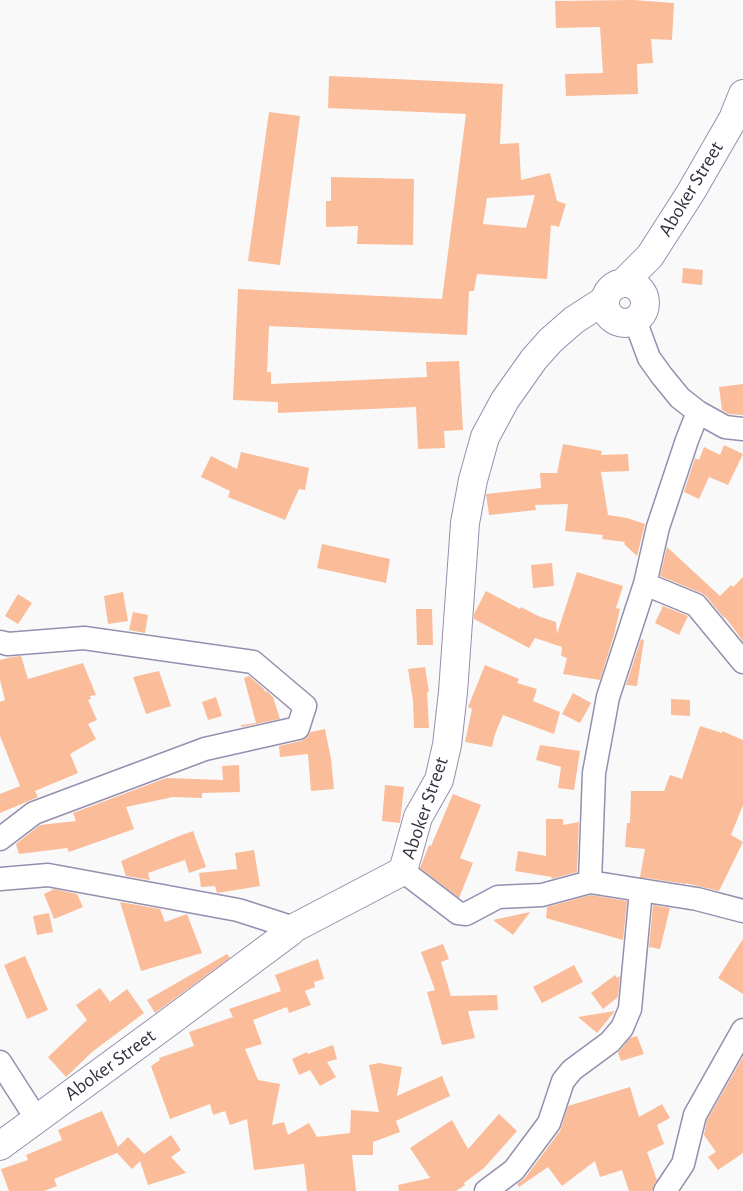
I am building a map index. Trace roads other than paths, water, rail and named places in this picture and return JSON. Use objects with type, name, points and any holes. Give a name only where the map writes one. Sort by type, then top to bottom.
[{"type":"main road","name":"Aboker Street","points":[[0,1146],[294,928],[403,872],[418,817],[439,780],[447,745],[453,692],[465,524],[473,480],[485,437],[505,400],[534,359],[551,340],[574,320],[623,303],[733,118],[743,94]]},
{"type":"street","points":[[623,303],[649,358],[680,398],[698,412],[725,427],[743,430]]},
{"type":"street","points":[[590,882],[594,772],[608,697],[645,584],[658,527],[698,412]]},
{"type":"street","points":[[645,584],[696,605],[743,662]]},
{"type":"street","points":[[0,642],[8,644],[84,638],[253,662],[305,706],[298,728],[205,749],[34,813],[0,839]]},
{"type":"street","points":[[403,872],[458,913],[466,914],[498,897],[542,895],[590,882],[697,899],[743,911]]},
{"type":"street","points":[[0,879],[48,874],[238,910],[294,928]]},
{"type":"street","points":[[486,1191],[514,1170],[549,1123],[563,1081],[572,1070],[610,1042],[622,1028],[630,1009],[641,890]]},
{"type":"street","points":[[665,1191],[682,1164],[695,1115],[743,1030]]},
{"type":"street","points":[[0,1062],[36,1118]]}]
